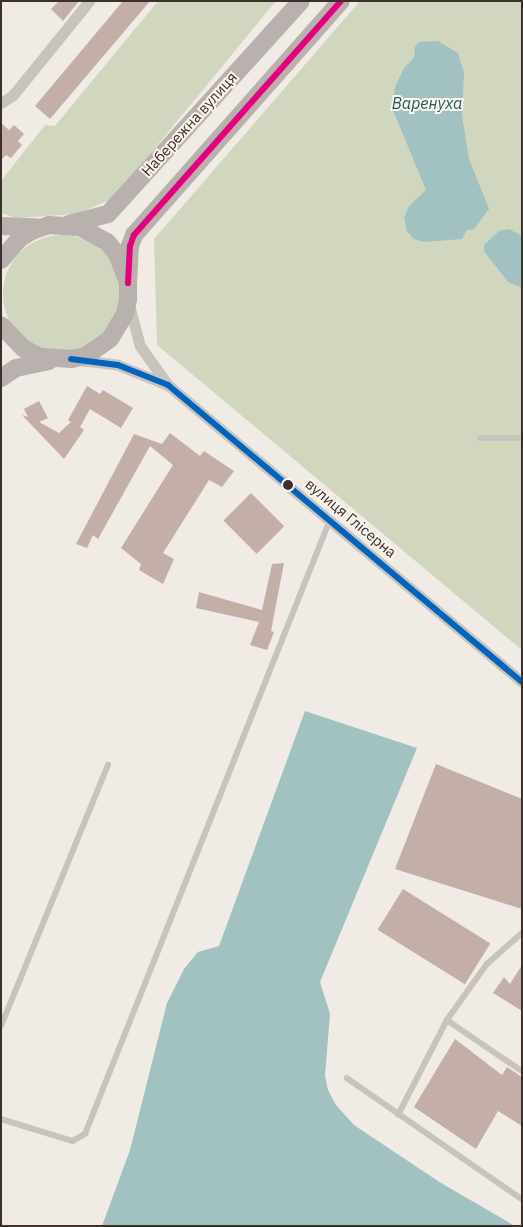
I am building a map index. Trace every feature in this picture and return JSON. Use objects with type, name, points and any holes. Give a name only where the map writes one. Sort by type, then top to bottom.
[{"type":"main road","name":"Набережна вулиця","points":[[56,225],[108,214],[301,1]]},
{"type":"main road","points":[[1,378],[26,364],[64,360],[99,349],[110,339],[125,314],[130,246],[134,235],[341,1]]},
{"type":"main road","points":[[1,260],[20,238],[56,225]]},
{"type":"main road","points":[[1,226],[13,229],[56,225],[80,227],[107,242],[117,254],[128,291]]},
{"type":"main road","points":[[1,325],[24,350],[64,360]]},
{"type":"street","points":[[1,103],[13,95],[89,1]]},
{"type":"street","points":[[128,291],[140,346],[168,385]]},
{"type":"street","name":"вулиця Глісерна","points":[[64,360],[118,365],[168,385],[522,682]]},
{"type":"lane","points":[[480,438],[522,438]]},
{"type":"lane","points":[[2,1121],[73,1140],[85,1134],[330,520]]},
{"type":"lane","points":[[1,1026],[108,764]]},
{"type":"lane","points":[[398,1115],[447,1020],[487,964],[522,933]]},
{"type":"lane","points":[[447,1020],[522,1071]]},
{"type":"lane","points":[[347,1078],[522,1200]]},
{"type":"green space","points":[[158,1],[276,1],[114,198],[77,214],[16,218],[1,213],[1,181],[45,125],[55,126]]},
{"type":"green space","points":[[360,1],[522,1],[522,650],[157,345],[154,239]]},
{"type":"green space","points":[[62,235],[85,240],[104,252],[116,271],[121,294],[116,317],[104,336],[85,348],[62,353],[39,348],[20,336],[8,317],[3,294],[8,271],[20,252],[39,240]]},
{"type":"water","name":"Варенуха","points":[[438,41],[458,53],[464,73],[462,115],[469,159],[489,209],[474,229],[467,230],[462,239],[424,242],[414,239],[407,231],[404,218],[409,206],[426,190],[392,108],[395,87],[404,68],[414,58],[415,47],[419,42]]},
{"type":"water","points":[[509,229],[522,236],[522,288],[508,282],[484,251],[484,245],[499,231]]},
{"type":"water","points":[[305,711],[417,748],[320,982],[330,1014],[325,1076],[328,1090],[336,1105],[354,1125],[441,1183],[515,1226],[102,1226],[130,1150],[167,1003],[184,969],[198,952],[219,946]]},
{"type":"building","points":[[59,1],[79,1],[63,21],[51,9]]},
{"type":"building","points":[[123,1],[150,1],[50,119],[35,106]]},
{"type":"building","points":[[1,123],[9,130],[14,125],[24,134],[18,141],[22,145],[11,158],[6,155],[1,160]]},
{"type":"building","points":[[87,386],[100,394],[103,390],[133,408],[121,428],[90,409],[80,427],[84,430],[64,459],[22,415],[28,417],[24,409],[39,401],[48,418],[39,422],[59,433],[71,422],[68,420]]},
{"type":"building","points":[[170,433],[200,456],[204,451],[234,471],[222,487],[209,480],[163,553],[174,559],[163,584],[139,570],[141,564],[121,548],[173,465],[150,446],[98,539],[93,535],[87,548],[76,544],[134,434],[162,444]]},
{"type":"building","points":[[251,493],[284,526],[257,554],[223,521]]},
{"type":"building","points":[[284,563],[271,631],[274,632],[267,650],[250,645],[259,622],[196,608],[199,592],[262,610],[272,564]]},
{"type":"building","points":[[436,764],[522,799],[522,909],[395,869]]},
{"type":"building","points":[[403,889],[490,944],[465,984],[378,930]]},
{"type":"building","points":[[522,965],[522,1011],[493,993],[504,977],[510,984]]},
{"type":"building","points":[[455,1039],[502,1075],[507,1067],[522,1077],[522,1126],[498,1111],[476,1149],[414,1107]]},
{"type":"transit line","points":[[128,283],[130,246],[134,235],[341,1]]},
{"type":"transit line","points":[[71,359],[118,365],[168,385],[522,682]]}]
